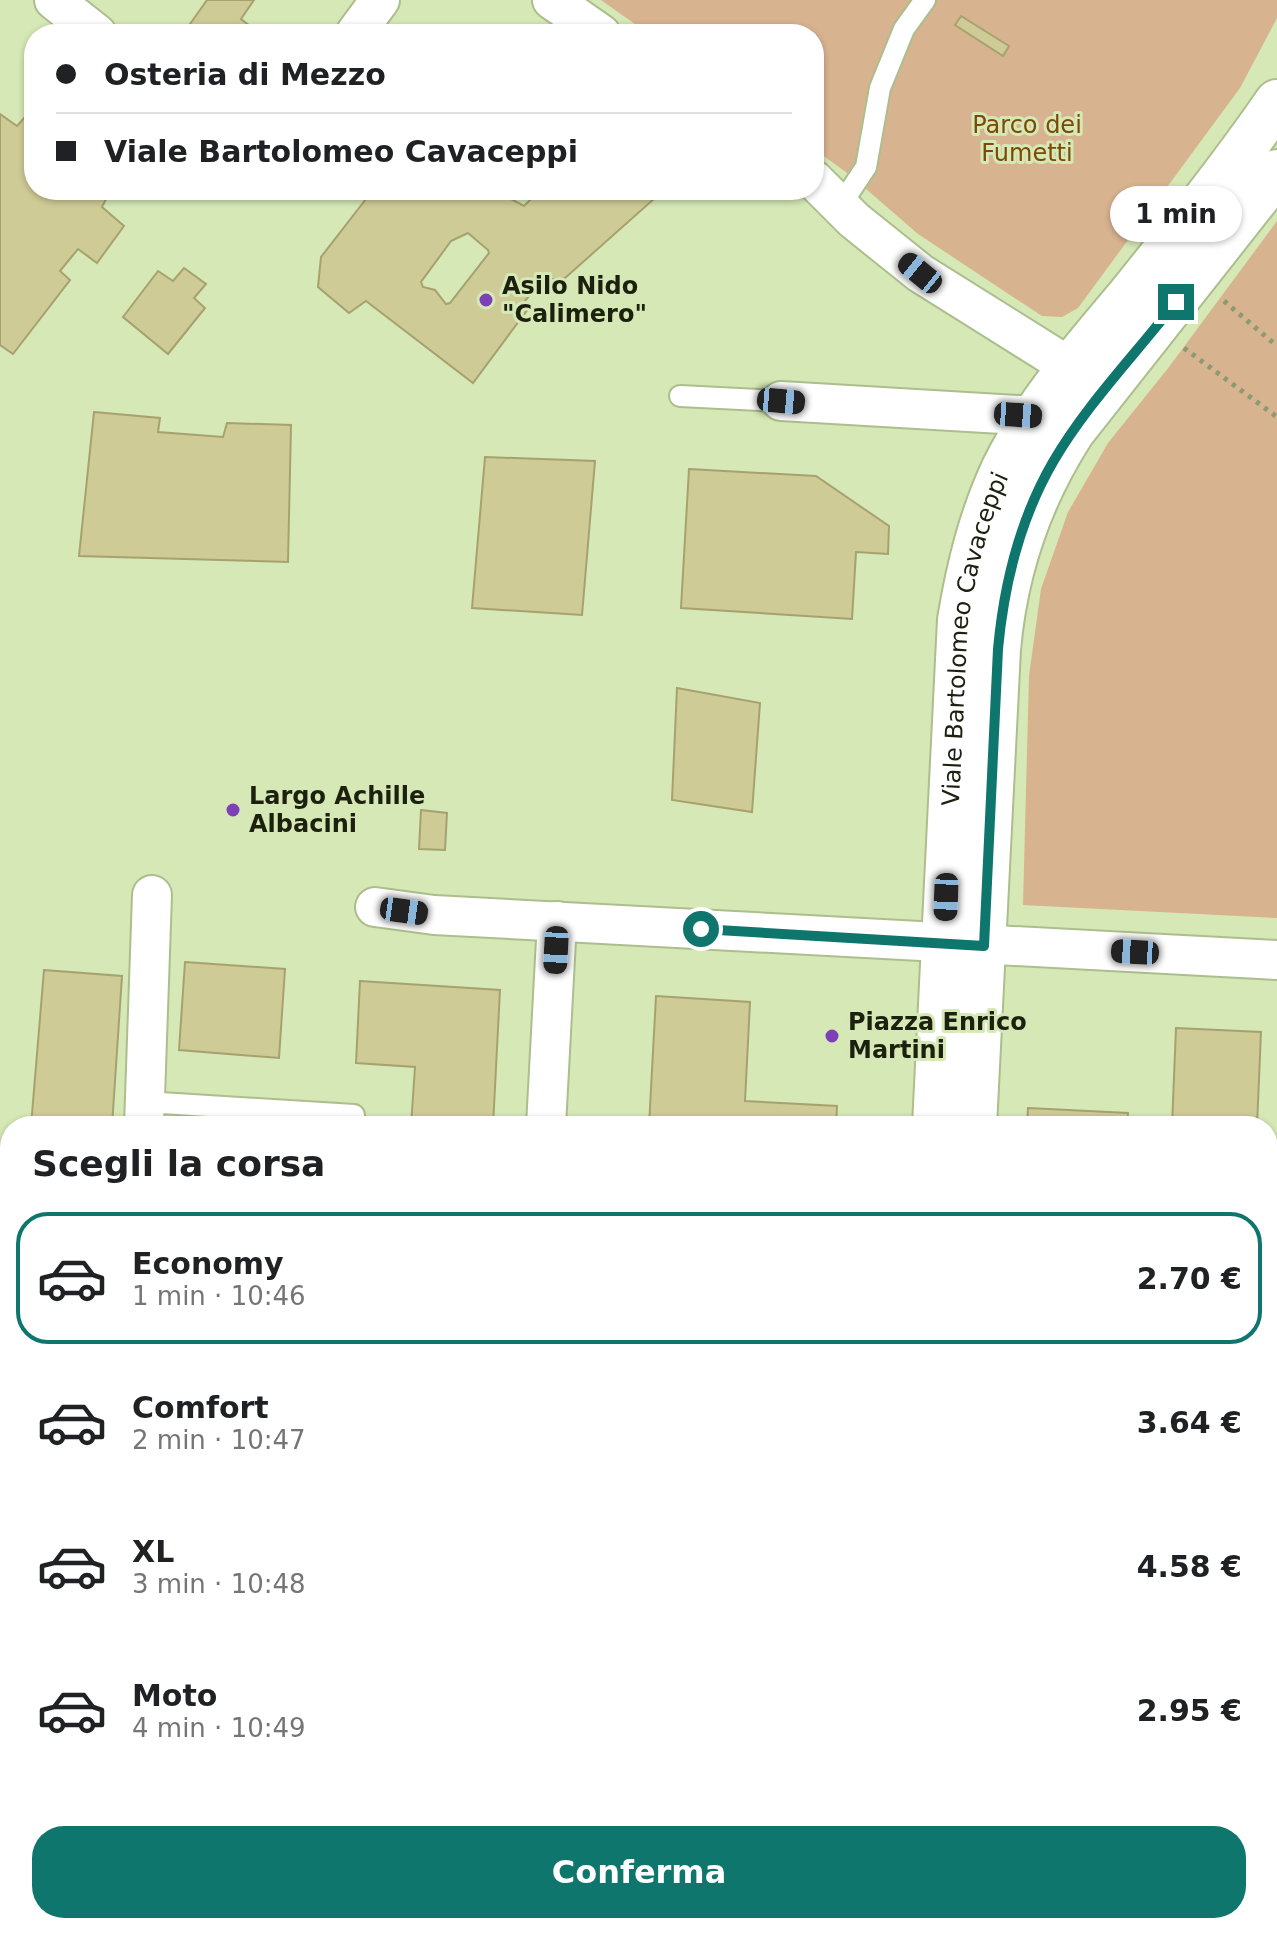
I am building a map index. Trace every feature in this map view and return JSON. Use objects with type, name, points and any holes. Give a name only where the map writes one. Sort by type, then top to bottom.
[{"type":"street","points":[[54,0],[84,24]]},
{"type":"street","points":[[552,0],[587,24]]},
{"type":"street","name":"Viale Bartolomeo Cavaceppi","points":[[973,1116],[964,945],[962,606],[969,567],[984,516],[1005,467],[1070,367],[1149,271],[1277,102]]},
{"type":"street","name":"Viale Bartolomeo Cavaceppi","points":[[937,1116],[964,945],[1002,607],[1013,557],[1052,464],[1072,432],[1277,172]]},
{"type":"street","points":[[836,202],[920,273],[1070,367]]},
{"type":"street","points":[[781,401],[1036,416]]},
{"type":"street","points":[[144,1114],[152,895]]},
{"type":"street","points":[[375,907],[434,915],[1277,960]]},
{"type":"street","points":[[547,1116],[557,921]]},
{"type":"lane","points":[[836,202],[866,167],[880,88],[904,29],[925,0]]},
{"type":"lane","points":[[680,396],[781,401]]},
{"type":"lane","points":[[144,1114],[354,1116]]},
{"type":"path","points":[[1195,277],[1277,346]]},
{"type":"path","points":[[1176,342],[1277,417]]},
{"type":"green space","name":"Parco dei Fumetti","points":[[601,0],[1277,0],[1277,18],[1240,88],[1078,308],[1062,317],[1042,316],[918,234],[824,156],[824,24],[635,24]]},
{"type":"green space","points":[[1277,221],[1277,918],[1023,905],[1029,676],[1041,589],[1068,512],[1108,443],[1169,367]]},
{"type":"building","points":[[207,0],[254,0],[241,19],[247,24],[190,24]]},
{"type":"building","points":[[961,16],[1009,46],[1003,56],[955,25]]},
{"type":"building","points":[[0,114],[17,126],[24,118],[24,200],[106,200],[102,207],[124,226],[97,263],[78,249],[60,271],[70,280],[13,354],[0,345]]},
{"type":"building","points":[[365,200],[513,200],[524,206],[530,200],[653,200],[565,278],[542,280],[525,301],[528,309],[473,383],[366,301],[349,313],[318,287],[321,257]],"holes":[[[468,233],[489,253],[450,303],[446,304],[435,290],[423,287],[421,282],[451,241]]]},
{"type":"building","points":[[184,268],[206,284],[194,298],[205,308],[168,354],[123,317],[158,271],[173,281]]},
{"type":"building","points":[[94,412],[160,418],[158,432],[223,437],[227,423],[291,425],[288,562],[79,556]]},
{"type":"building","points":[[485,457],[595,461],[582,615],[472,608]]},
{"type":"building","points":[[689,469],[816,476],[889,526],[888,554],[856,552],[852,619],[681,608]]},
{"type":"building","points":[[677,688],[760,703],[752,812],[672,800]]},
{"type":"building","points":[[421,810],[447,813],[445,850],[419,849]]},
{"type":"building","points":[[185,962],[285,969],[279,1058],[179,1050]]},
{"type":"building","points":[[44,970],[122,976],[113,1116],[32,1116]]},
{"type":"building","points":[[360,981],[500,990],[494,1116],[412,1116],[415,1067],[356,1063]]},
{"type":"building","points":[[656,996],[750,1002],[745,1101],[837,1106],[836,1116],[650,1116]]},
{"type":"building","points":[[1176,1028],[1261,1032],[1257,1116],[1172,1116]]},
{"type":"building","points":[[1028,1108],[1128,1113],[1128,1116],[1028,1116]]},
{"type":"place","name":"Asilo Nido \"Calimero\"","points":[[486,300]]},
{"type":"place","name":"Largo Achille Albacini","points":[[233,810]]},
{"type":"place","name":"Piazza Enrico Martini","points":[[832,1036]]},
{"type":"route","points":[[701,929],[984,946],[998,649],[1002,607],[1013,557],[1052,464],[1072,432],[1176,302]]}]
